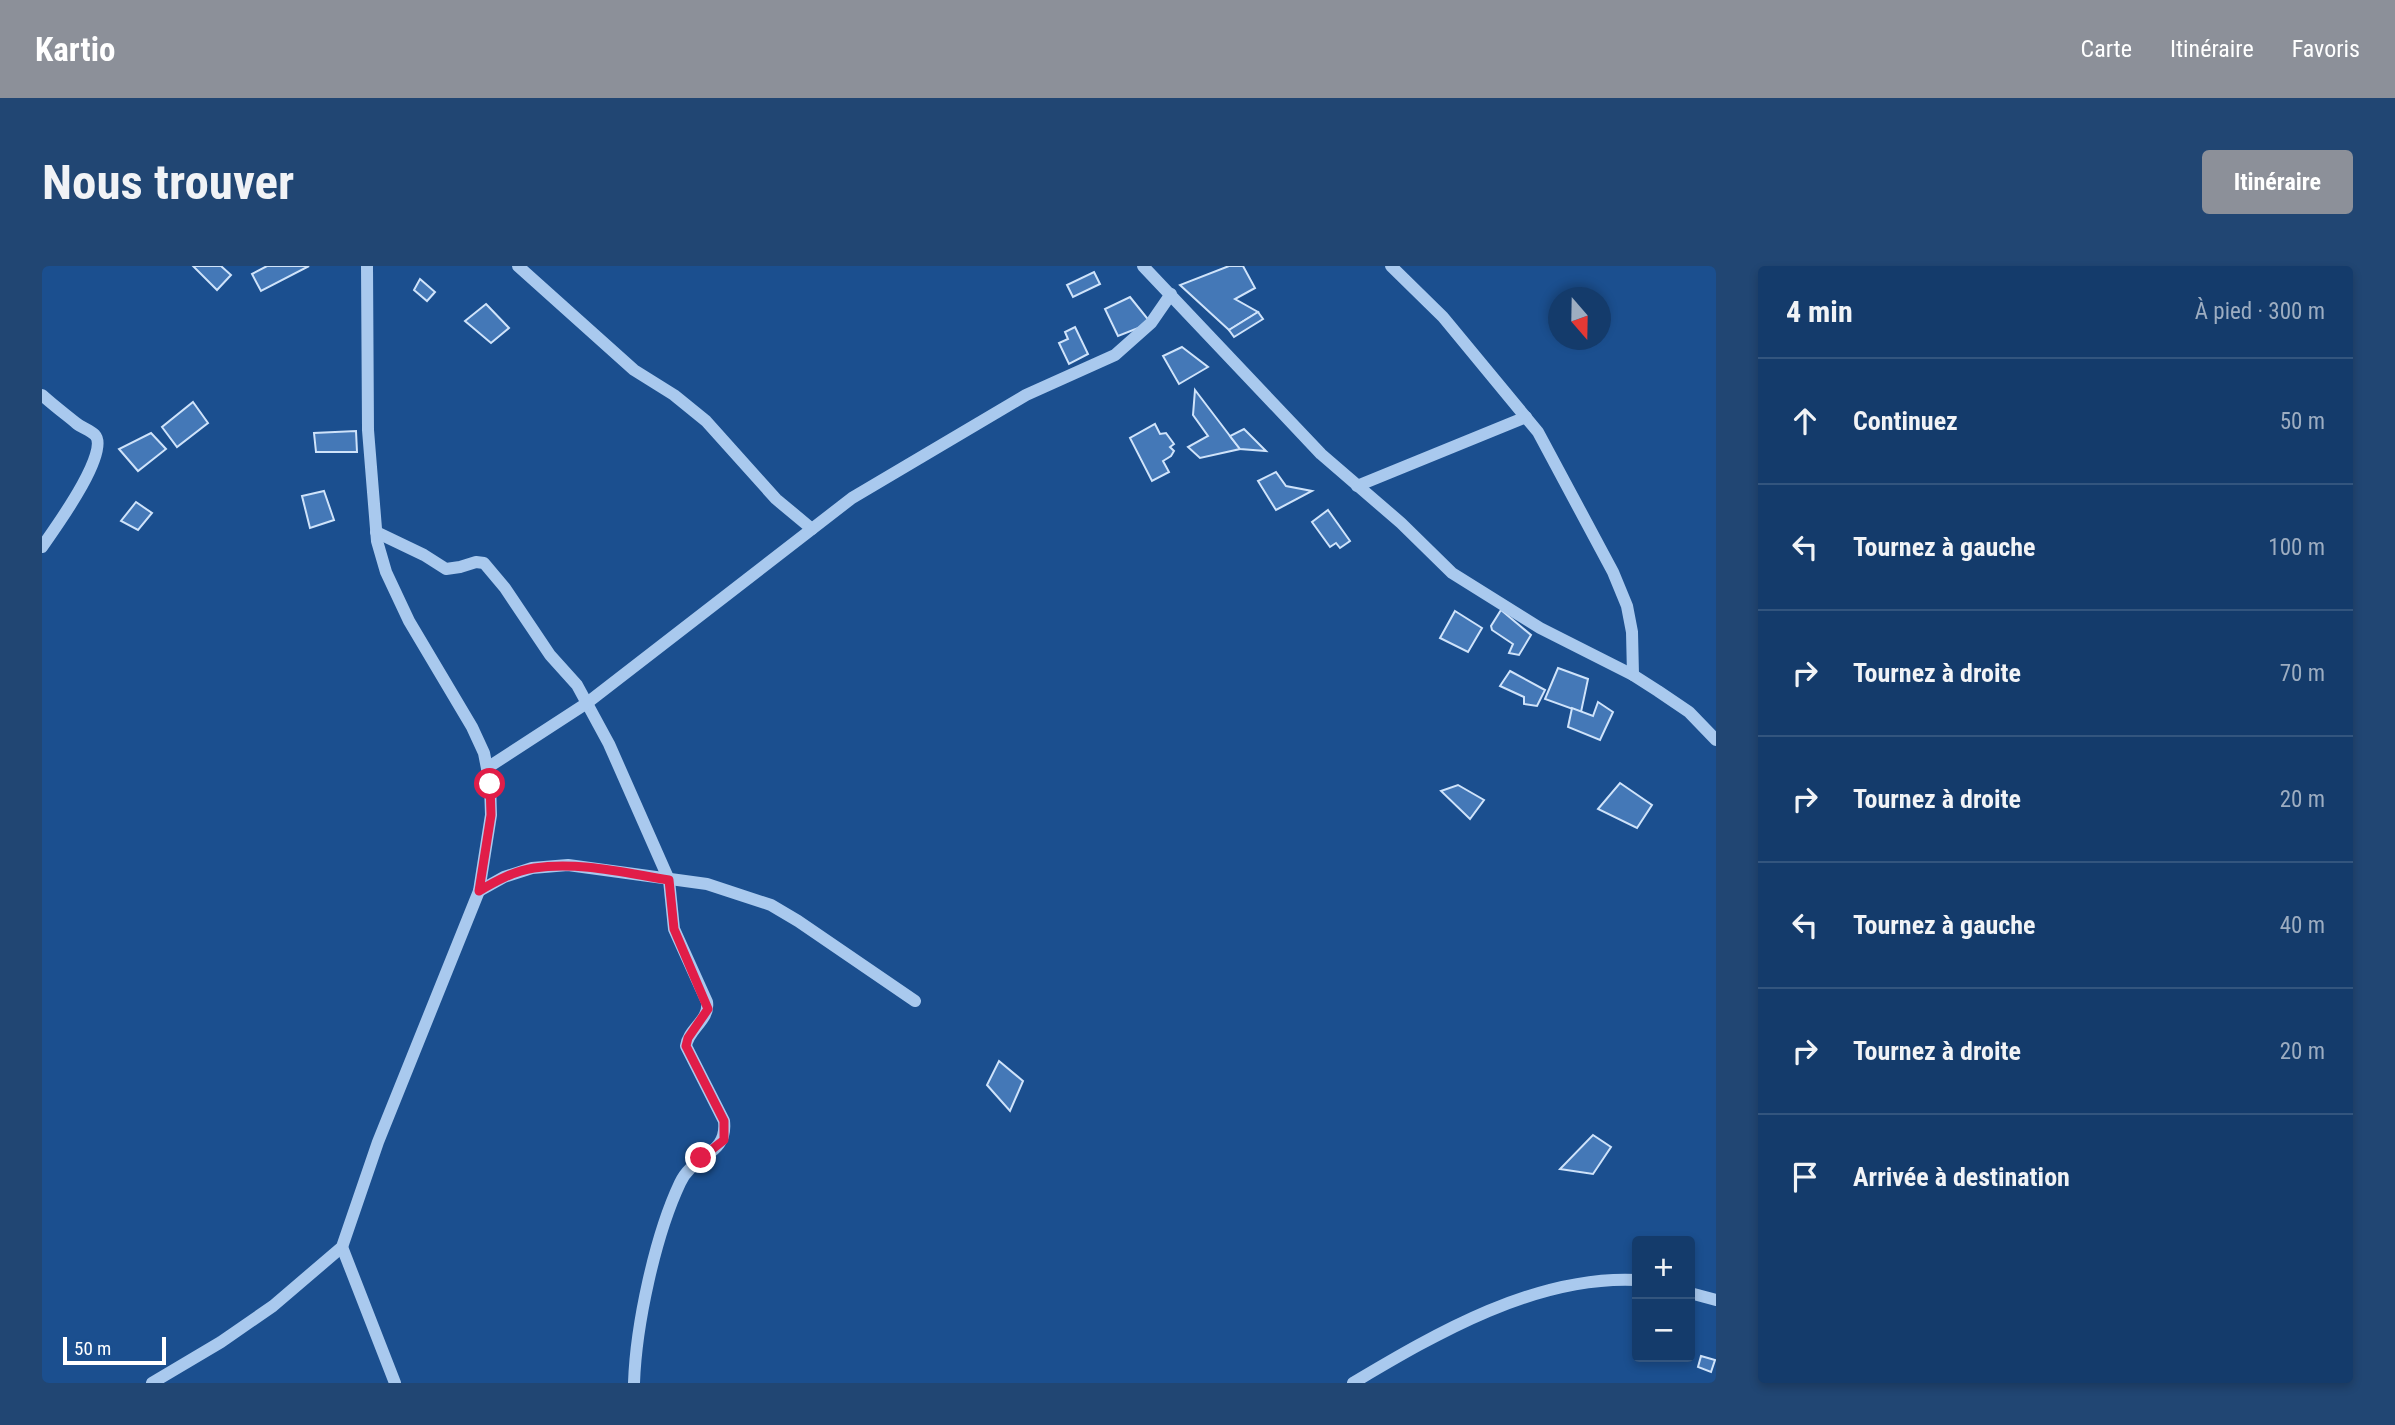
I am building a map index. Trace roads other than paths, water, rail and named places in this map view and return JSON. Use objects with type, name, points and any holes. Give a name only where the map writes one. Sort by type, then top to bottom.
[{"type":"street","points":[[152,1383],[221,1342],[273,1306],[342,1247],[378,1142],[479,891],[491,815],[490,784],[484,753],[472,727],[409,621],[386,572],[376,532],[369,430],[367,266]]},
{"type":"street","points":[[518,266],[634,370],[674,395],[706,421],[776,499],[812,529]]},
{"type":"street","points":[[1143,266],[1321,454],[1401,523],[1452,573],[1540,628],[1633,675],[1689,712],[1716,740]]},
{"type":"street","points":[[1391,266],[1443,317],[1526,417],[1550,452],[1613,572],[1627,606],[1632,632],[1633,675]]},
{"type":"street","points":[[487,768],[587,703],[852,498],[1026,395],[1115,355],[1151,323],[1171,294]]},
{"type":"street","points":[[42,395],[95,435],[98,442],[81,489],[42,547]]},
{"type":"street","points":[[1357,486],[1526,417]]},
{"type":"street","points":[[376,532],[446,569],[460,568],[476,562],[484,563],[505,588],[550,655],[577,685],[609,744],[669,880],[674,929],[708,1009],[688,1038],[686,1046],[724,1121],[725,1132],[720,1145],[701,1158],[683,1176],[669,1206],[650,1279],[635,1360],[634,1383]]},
{"type":"street","points":[[479,891],[504,877],[532,868],[568,865],[707,884],[771,905],[915,1000]]},
{"type":"street","points":[[342,1247],[396,1383]]},
{"type":"street","points":[[1353,1383],[1415,1346],[1514,1301],[1572,1284],[1604,1279],[1632,1280]]},
{"type":"street","points":[[1695,1294],[1716,1300]]}]
